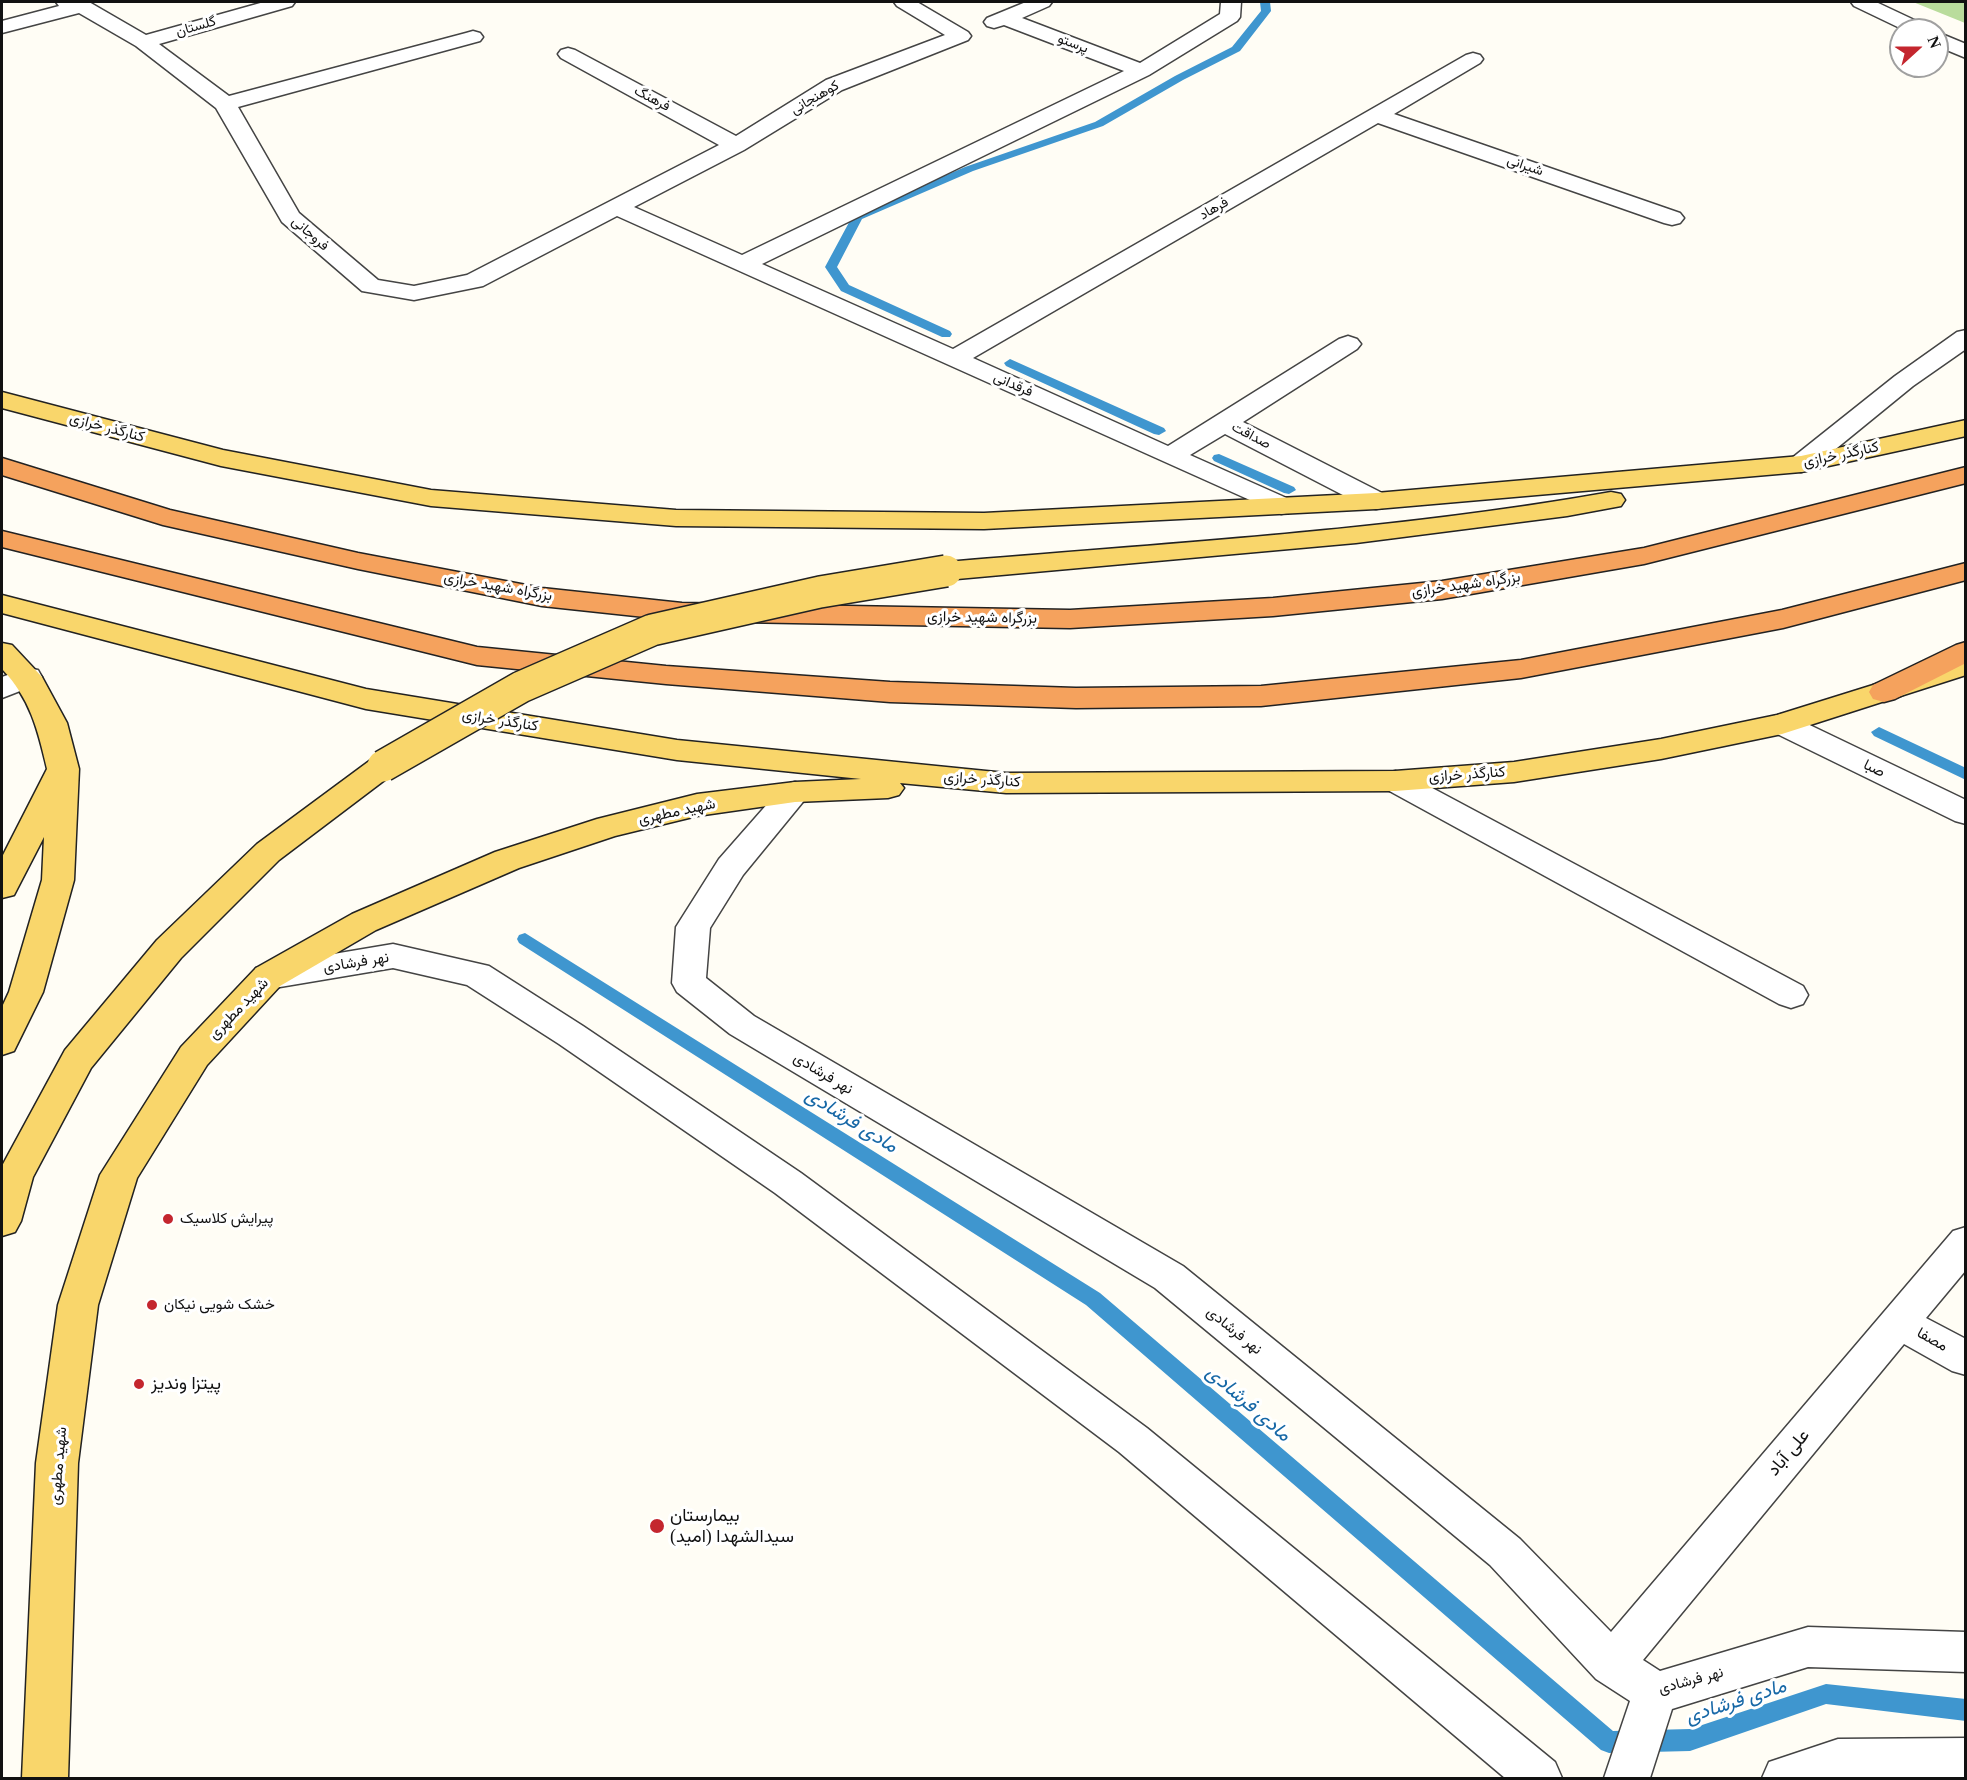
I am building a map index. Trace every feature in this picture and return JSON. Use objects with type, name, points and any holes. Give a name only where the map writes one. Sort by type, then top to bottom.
[{"type":"highway","name":"بزرگراه شهید خرازی","points":[[2,466],[163,517],[358,561],[542,597],[682,612],[1070,619],[1273,607],[1442,590],[1644,556],[1965,476]]},
{"type":"highway","points":[[2,539],[477,656],[666,675],[890,692],[1076,698],[1261,696],[1521,669],[1783,619],[1965,572]]},
{"type":"highway","points":[[1884,692],[1965,651]]},
{"type":"main road","name":"کنارگذر خرازی","points":[[2,400],[221,458],[431,498],[664,517],[984,521],[1376,501],[1801,464],[1965,428]]},
{"type":"main road","points":[[2,1221],[14,1177],[78,1059],[169,949],[268,852],[383,766],[521,687],[652,630],[820,592],[946,571],[1391,531],[1567,508],[1801,464]]},
{"type":"main road","name":"کنارگذر خرازی","points":[[2,604],[366,699],[677,750],[1006,783],[1395,781],[1525,770],[1661,749],[1782,724],[1965,665]]},
{"type":"main road","points":[[2,652],[14,683],[52,723],[63,769],[58,880],[26,992],[2,1041]]},
{"type":"main road","points":[[2,887],[63,769]]},
{"type":"main road","name":"شهید مطهری","points":[[45,1779],[57,1463],[78,1305],[119,1175],[194,1056],[268,977],[364,922],[507,860],[608,827],[697,805],[795,792],[1006,783]]},
{"type":"street","name":"گلستان","points":[[142,42],[285,2]]},
{"type":"street","points":[[903,2],[961,36]]},
{"type":"street","name":"کوهنجانی","points":[[618,208],[736,145],[834,85],[1042,2]]},
{"type":"street","points":[[745,263],[1142,71],[1230,17],[1231,2]]},
{"type":"street","points":[[1861,2],[1895,18]]},
{"type":"street","name":"فروجانی","points":[[73,3],[142,42],[225,104],[290,217],[372,286],[414,293],[474,281],[618,208]]},
{"type":"street","points":[[2,27],[73,3]]},
{"type":"street","name":"پرستو","points":[[1004,18],[1142,71]]},
{"type":"street","points":[[225,104],[473,37]]},
{"type":"street","points":[[1949,44],[1965,52]]},
{"type":"street","name":"فرهنگ","points":[[568,54],[736,145]]},
{"type":"street","name":"فرهاد","points":[[954,359],[1473,59]]},
{"type":"street","name":"شیرانی","points":[[1377,115],[1672,218]]},
{"type":"street","name":"فرقدانی","points":[[618,208],[745,263],[1281,506]]},
{"type":"street","points":[[1801,464],[1904,381],[1965,337]]},
{"type":"street","name":"صداقت","points":[[1224,423],[1348,344]]},
{"type":"street","points":[[1170,456],[1224,423]]},
{"type":"street","name":"صداقت","points":[[1224,423],[1376,501]]},
{"type":"street","name":"صبا","points":[[1782,724],[1965,813]]},
{"type":"street","points":[[1395,781],[1791,995]]},
{"type":"street","name":"نهر فرشادی","points":[[795,792],[731,867],[693,927],[689,982],[742,1025],[1169,1277],[1505,1552],[1612,1664],[1655,1693],[1808,1647],[1965,1653]]},
{"type":"street","name":"نهر فرشادی","points":[[268,977],[393,956],[477,975],[571,1035],[788,1184],[1133,1440],[1539,1779]]},
{"type":"street","name":"علی آباد","points":[[1612,1664],[1965,1242]]},
{"type":"street","name":"مصفا","points":[[1899,1322],[1965,1359]]},
{"type":"street","points":[[1627,1779],[1655,1693]]},
{"type":"street","points":[[1785,1779],[1838,1761],[1965,1760]]},
{"type":"green space","points":[[1913,2],[1965,2],[1965,23]]},
{"type":"waterway","points":[[946,334],[845,288],[831,267],[857,217],[969,169],[1099,124],[1179,78],[1236,49],[1266,11],[1265,2]]},
{"type":"waterway","points":[[1010,363],[1159,431]]},
{"type":"waterway","points":[[1219,458],[1289,490]]},
{"type":"waterway","points":[[1879,732],[1966,775]]},
{"type":"waterway","name":"مادی فرشادی","points":[[525,939],[1093,1299],[1609,1742],[1690,1740],[1826,1694],[1966,1710]]},
{"type":"place","name":"پیرایش کلاسیک","points":[[168,1219]]},
{"type":"place","name":"خشک شویی نیکان","points":[[152,1305]]},
{"type":"place","name":"پیتزا وندیز","points":[[139,1384]]},
{"type":"place","name":"بیمارستان سیدالشهدا (امید)","points":[[657,1526]]}]
